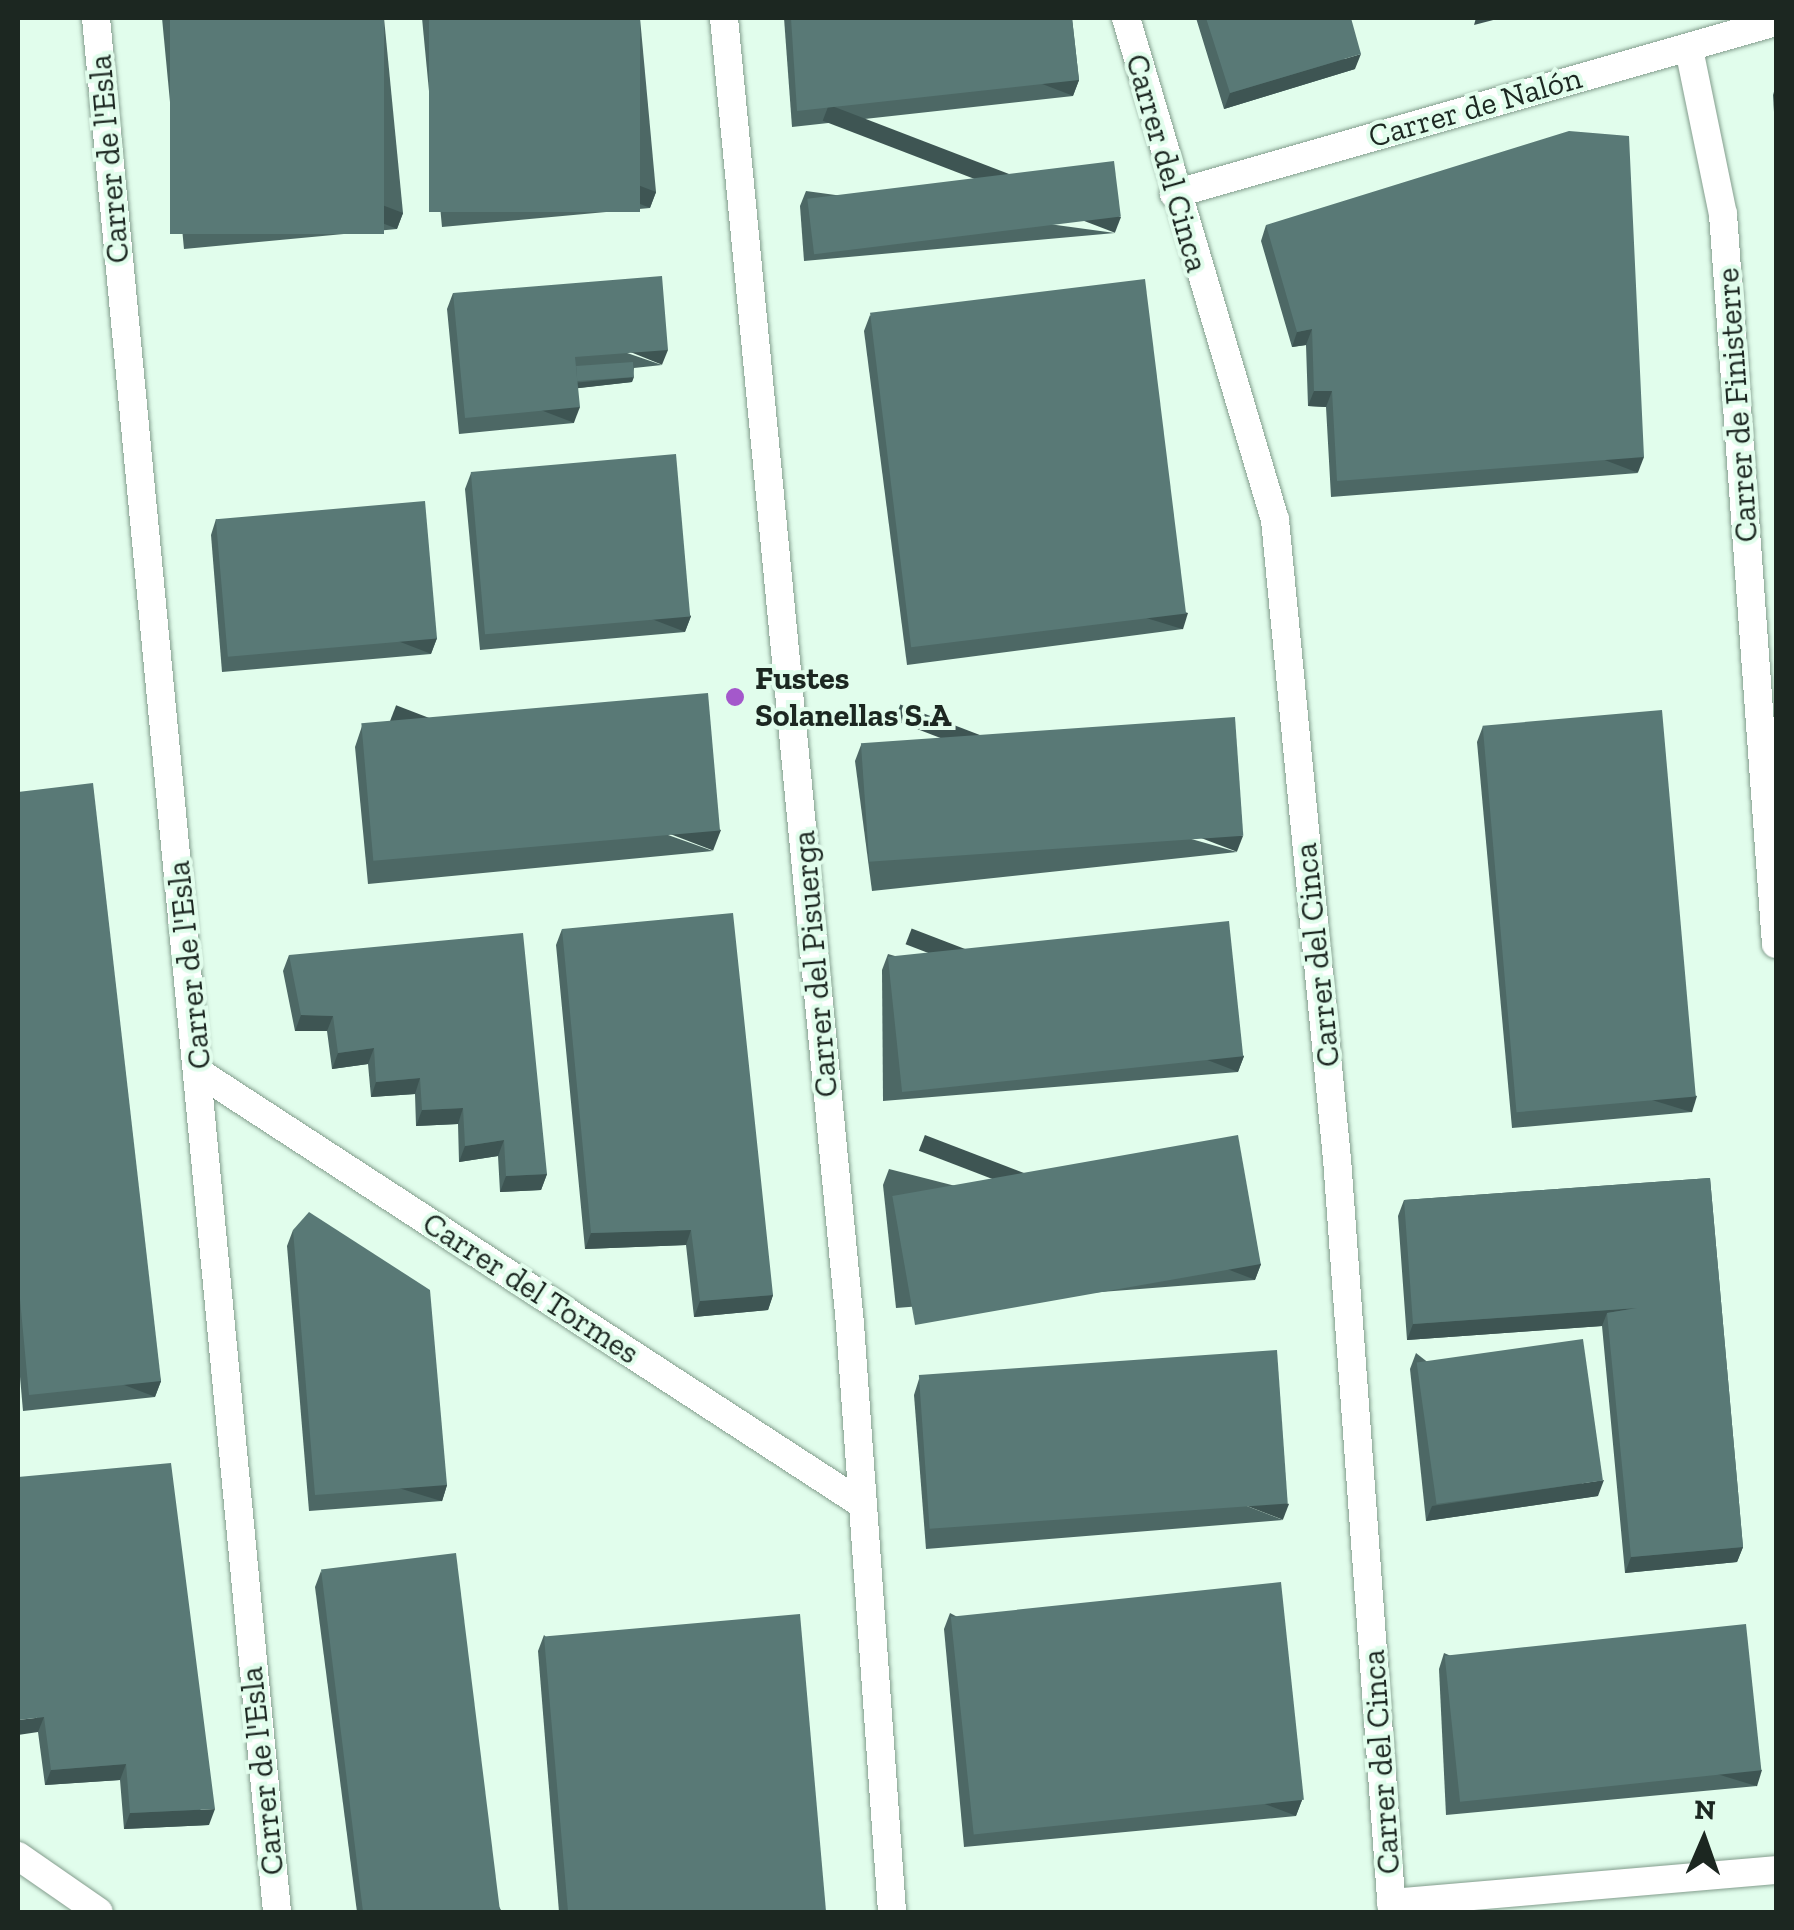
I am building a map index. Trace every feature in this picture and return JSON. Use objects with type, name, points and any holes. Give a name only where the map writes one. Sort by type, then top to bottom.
[{"type":"street","name":"Carrer de l'Esla","points":[[96,18],[200,1073],[276,1912]]},
{"type":"street","name":"Carrer del Pisuerga","points":[[724,18],[862,1504],[892,1912]]},
{"type":"street","name":"Carrer del Cinca","points":[[1126,18],[1174,194],[1275,520],[1337,1160],[1391,1908]]},
{"type":"street","name":"Carrer de Nalón","points":[[1174,194],[1776,22]]},
{"type":"street","name":"Carrer de Finisterre","points":[[1689,48],[1723,214],[1776,944]]},
{"type":"street","name":"Carrer del Tormes","points":[[200,1073],[862,1504]]},
{"type":"street","points":[[18,1856],[99,1912]]},
{"type":"street","points":[[1391,1908],[1776,1870]]},
{"type":"building","points":[[170,18],[384,18],[384,234],[170,234]]},
{"type":"building","points":[[429,18],[640,18],[640,212],[429,212]]},
{"type":"building","points":[[791,18],[1072,18],[1079,80],[797,111]]},
{"type":"building","points":[[1206,18],[1351,18],[1361,54],[1230,93]]},
{"type":"building","points":[[1569,131],[1629,136],[1644,457],[1337,481],[1332,391],[1314,391],[1312,329],[1297,332],[1266,225]]},
{"type":"building","points":[[1114,161],[1121,217],[814,254],[807,199]]},
{"type":"building","points":[[662,276],[668,350],[575,357],[580,407],[465,418],[453,293]]},
{"type":"building","points":[[1145,279],[1186,613],[911,647],[870,313]]},
{"type":"building","points":[[633,362],[634,377],[577,381],[576,366]]},
{"type":"building","points":[[676,454],[690,616],[485,634],[471,472]]},
{"type":"building","points":[[425,501],[437,638],[228,657],[216,519]]},
{"type":"building","points":[[708,693],[720,830],[373,861],[361,723]]},
{"type":"building","points":[[1662,710],[1696,1097],[1517,1112],[1483,726]]},
{"type":"building","points":[[1235,717],[1243,836],[869,862],[861,743]]},
{"type":"building","points":[[93,783],[161,1381],[29,1395],[18,1278],[18,792]]},
{"type":"building","points":[[733,913],[773,1295],[700,1301],[691,1230],[591,1233],[562,929]]},
{"type":"building","points":[[1229,921],[1243,1056],[902,1092],[888,957]]},
{"type":"building","points":[[523,933],[547,1174],[506,1176],[504,1140],[465,1146],[463,1108],[422,1110],[420,1078],[376,1082],[374,1048],[338,1053],[333,1016],[301,1015],[289,955]]},
{"type":"building","points":[[1238,1135],[1261,1264],[915,1325],[892,1196]]},
{"type":"building","points":[[1710,1178],[1743,1547],[1631,1557],[1607,1313],[1637,1308],[1413,1324],[1404,1200]]},
{"type":"building","points":[[309,1212],[430,1290],[447,1485],[315,1495],[293,1230]]},
{"type":"building","points":[[1583,1339],[1603,1481],[1437,1504],[1417,1362]]},
{"type":"building","points":[[1277,1350],[1288,1504],[930,1529],[919,1375]]},
{"type":"building","points":[[171,1463],[215,1809],[130,1813],[126,1764],[51,1770],[44,1717],[18,1720],[18,1477]]},
{"type":"building","points":[[456,1553],[500,1912],[363,1912],[321,1570]]},
{"type":"building","points":[[1281,1582],[1304,1800],[974,1835],[951,1617]]},
{"type":"building","points":[[800,1614],[826,1912],[568,1912],[544,1636]]},
{"type":"building","points":[[1746,1624],[1761,1770],[1460,1802],[1445,1656]]},
{"type":"place","name":"Fustes Solanellas S.A","points":[[735,697]]}]
